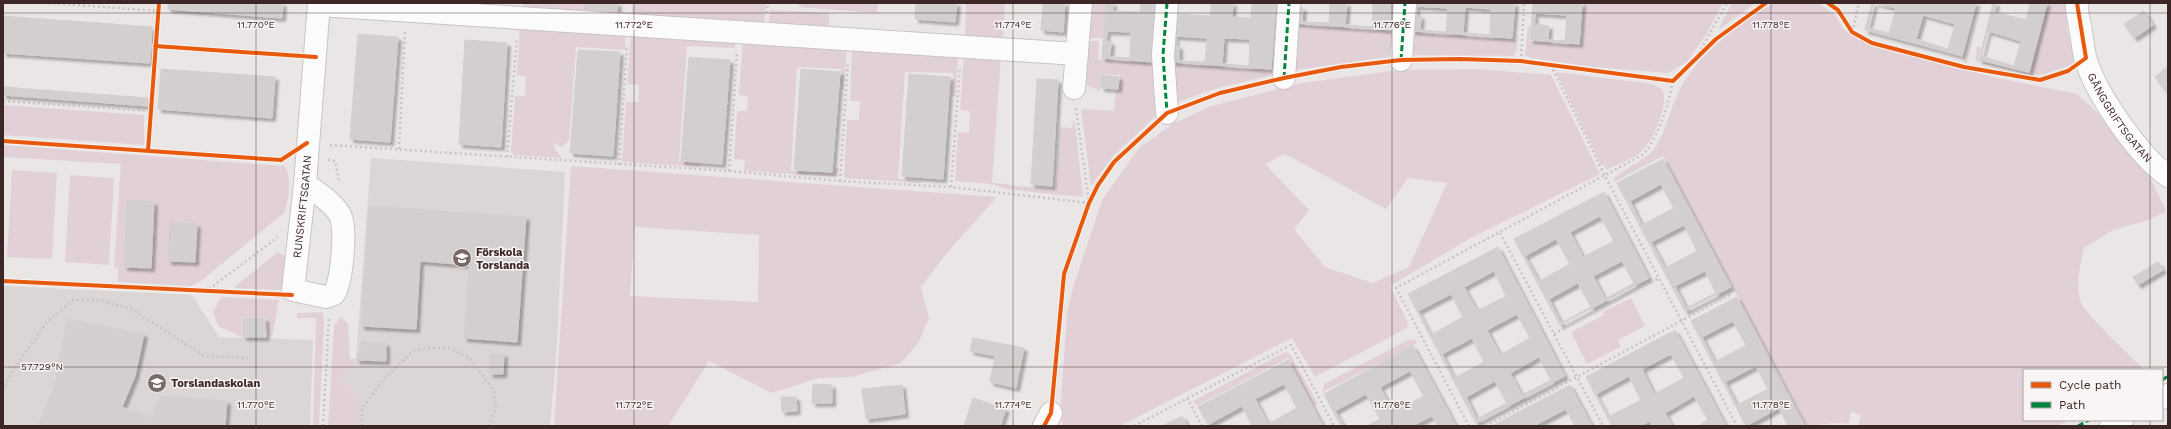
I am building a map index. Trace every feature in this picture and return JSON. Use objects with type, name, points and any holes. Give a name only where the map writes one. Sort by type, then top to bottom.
[{"type":"street","points":[[1074,88],[1081,3]]},
{"type":"street","points":[[1167,3],[1163,55],[1167,113]]},
{"type":"street","points":[[1284,78],[1288,3]]},
{"type":"street","points":[[1401,60],[1405,3]]},
{"type":"street","name":"GÅNGGRIFTSGATAN","points":[[2077,3],[2086,58],[2098,86],[2113,113],[2138,147],[2152,163],[2168,176]]},
{"type":"street","points":[[319,4],[1077,54]]},
{"type":"street","name":"RUNSKRIFTSGATAN","points":[[305,184],[325,198],[336,209],[343,222],[340,282],[334,294],[326,297],[293,290],[305,184],[319,4]]},
{"type":"street","points":[[2111,426],[2120,421]]},
{"type":"path","points":[[48,3],[158,11]]},
{"type":"path","points":[[1520,61],[1524,3]]},
{"type":"path","points":[[1696,58],[1727,3]]},
{"type":"path","points":[[1852,32],[1859,3]]},
{"type":"path","points":[[1964,67],[1981,3]]},
{"type":"path","points":[[399,150],[407,10]]},
{"type":"path","points":[[507,157],[518,17]]},
{"type":"path","points":[[619,165],[629,24]]},
{"type":"path","points":[[729,172],[739,32]]},
{"type":"path","points":[[840,181],[850,39]]},
{"type":"path","points":[[951,187],[961,46]]},
{"type":"path","points":[[1551,65],[1605,176],[1737,426]]},
{"type":"path","points":[[1469,426],[1396,288],[1644,154],[1655,139],[1666,115],[1673,81]]},
{"type":"path","points":[[307,143],[840,181],[951,187],[1089,203],[1074,88]]},
{"type":"path","points":[[3,101],[150,111]]},
{"type":"path","points":[[205,292],[301,219]]},
{"type":"path","points":[[1500,233],[1603,426]]},
{"type":"path","points":[[1554,334],[1659,278]]},
{"type":"path","points":[[1486,426],[1576,376],[1731,294]]},
{"type":"path","points":[[3,391],[11,373],[46,323],[73,300],[100,300],[133,310],[204,356],[248,358]]},
{"type":"path","points":[[1134,426],[1291,345],[1334,426]]},
{"type":"path","points":[[362,426],[362,408],[383,380],[413,351],[428,348],[449,348],[470,358],[494,391],[496,409],[488,426]]},
{"type":"path","points":[[1187,398],[1202,426]]},
{"type":"shaded area","points":[[522,3],[583,3],[583,13],[526,9]]},
{"type":"shaded area","points":[[633,3],[766,3],[764,26],[634,16],[632,11]]},
{"type":"shaded area","points":[[799,3],[878,3],[877,13],[799,7]]},
{"type":"shaded area","points":[[966,3],[1005,3],[1003,43],[965,37]]},
{"type":"shaded area","points":[[1091,3],[1106,3],[1103,38],[1089,38]]},
{"type":"shaded area","points":[[1584,3],[1723,3],[1706,35],[1687,62],[1668,73],[1593,67],[1531,58],[1525,55],[1528,26],[1530,26],[1529,41],[1581,45]]},
{"type":"shaded area","points":[[1732,3],[1755,3],[1719,28]]},
{"type":"shaded area","points":[[1774,3],[1818,3],[1835,15],[1844,30],[1867,44],[1993,77],[2077,94],[2099,114],[2145,167],[2166,211],[2149,220],[2113,230],[2084,248],[2078,280],[2080,300],[2083,306],[2099,325],[2144,369],[2023,369],[2023,421],[2067,421],[2057,426],[1858,426],[1861,415],[1851,412],[1849,424],[1837,423],[1805,426],[1806,425],[1663,156],[1614,182],[1613,180],[1620,173],[1644,158],[1654,149],[1662,136],[1678,93],[1695,66],[1733,30]]},
{"type":"shaded area","points":[[2048,3],[2068,3],[2067,30],[2076,63],[2044,74],[2031,75],[1975,61],[1977,46],[1981,47],[1978,60],[2030,74]]},
{"type":"shaded area","points":[[770,10],[829,13],[829,27],[768,28]]},
{"type":"shaded area","points":[[1290,24],[1399,32],[1394,56],[1294,70]]},
{"type":"shaded area","points":[[520,26],[625,30],[625,50],[576,47],[569,141],[561,147],[554,143],[554,148],[562,158],[514,155],[511,152],[515,96],[525,96],[526,76],[517,76]]},
{"type":"shaded area","points":[[1407,31],[1517,40],[1516,52],[1513,56],[1411,55]]},
{"type":"shaded area","points":[[631,33],[735,37],[735,48],[687,46],[679,161],[700,164],[700,167],[622,162],[626,102],[638,102],[639,85],[627,84]]},
{"type":"shaded area","points":[[743,38],[847,45],[844,90],[841,89],[841,69],[797,67],[791,171],[834,174],[835,168],[839,168],[838,177],[744,171],[745,160],[734,159],[737,111],[747,111],[748,96],[739,95]]},
{"type":"shaded area","points":[[1088,41],[1099,41],[1098,59],[1158,63],[1160,112],[1114,155],[1091,186],[1081,109],[1114,111],[1116,91],[1119,91],[1120,75],[1102,74],[1100,91],[1085,84]]},
{"type":"shaded area","points":[[852,49],[958,54],[956,96],[952,96],[953,73],[905,72],[898,179],[921,181],[921,183],[844,178],[847,120],[859,120],[860,101],[850,101]]},
{"type":"shaded area","points":[[964,54],[1001,55],[992,183],[1008,184],[1011,186],[1056,188],[1060,127],[1072,128],[1073,122],[1075,123],[1083,197],[1008,189],[991,184],[955,181],[958,132],[969,133],[970,111],[960,110]]},
{"type":"shaded area","points":[[1168,62],[1276,71],[1276,74],[1214,89],[1175,103]]},
{"type":"shaded area","points":[[1475,69],[1551,75],[1600,174],[1469,239],[1390,286],[1408,323],[1407,328],[1315,377],[1292,338],[1120,426],[1063,426],[1060,416],[1067,313],[1073,287],[1102,200],[1139,148],[1173,124],[1211,106],[1302,83],[1398,70]],"holes":[[[1285,154],[1386,209],[1408,178],[1447,183],[1409,267],[1373,283],[1325,267],[1294,229],[1309,210],[1265,164]]]},
{"type":"shaded area","points":[[1556,72],[1652,84],[1662,89],[1664,103],[1659,122],[1651,139],[1642,151],[1606,170],[1604,165],[1601,165]]},
{"type":"shaded area","points":[[3,105],[144,115],[144,145],[3,135]]},
{"type":"shaded area","points":[[3,145],[284,166],[287,170],[289,181],[285,212],[201,281],[191,286],[118,282],[118,268],[114,267],[121,164],[3,157]]},
{"type":"shaded area","name":"Förskola Torslanda","points":[[371,158],[565,172],[557,344],[550,426],[335,426],[339,359],[356,359]]},
{"type":"shaded area","points":[[571,166],[997,197],[946,254],[921,287],[929,318],[919,342],[901,363],[852,377],[819,378],[772,393],[709,361],[668,426],[554,426]],"holes":[[[635,227],[759,235],[758,302],[630,296]]]},
{"type":"shaded area","points":[[12,170],[57,173],[52,259],[7,257]]},
{"type":"shaded area","points":[[70,175],[114,178],[109,265],[65,262]]},
{"type":"shaded area","points":[[278,252],[285,256],[282,290],[233,288]]},
{"type":"shaded area","name":"Torslandaskolan","points":[[3,286],[192,295],[219,337],[313,340],[310,426],[3,426]]},
{"type":"shaded area","points":[[223,297],[279,300],[273,334],[268,338],[267,317],[242,317],[242,337],[218,326],[213,312],[220,299]]},
{"type":"shaded area","points":[[1631,298],[1645,326],[1618,340],[1621,347],[1587,364],[1571,332],[1604,315],[1603,312]]},
{"type":"shaded area","points":[[323,312],[324,322],[319,426],[313,426],[316,318],[297,318],[297,313]]},
{"type":"shaded area","points":[[341,317],[348,324],[350,359],[355,362],[339,376],[361,400],[357,408],[357,423],[349,426],[328,426],[334,326]]},
{"type":"shaded area","points":[[1410,339],[1417,341],[1415,345],[1323,392],[1324,384]]},
{"type":"shaded area","points":[[1285,352],[1290,354],[1318,404],[1314,406],[1288,358],[1197,406],[1193,401]]},
{"type":"building","points":[[168,3],[283,3],[282,18],[168,9]]},
{"type":"building","points":[[584,3],[618,3],[617,12],[584,10]]},
{"type":"building","points":[[916,3],[957,3],[955,22],[915,19]]},
{"type":"building","points":[[1043,3],[1065,3],[1063,32],[1041,30]]},
{"type":"building","points":[[1106,3],[1113,3],[1113,11],[1140,12],[1141,3],[1157,3],[1153,62],[1102,58]],"holes":[[[1107,31],[1131,32],[1130,58],[1110,57],[1111,42],[1106,41]]]},
{"type":"building","points":[[1211,3],[1233,3],[1232,17],[1251,18],[1252,3],[1276,3],[1271,69],[1171,62],[1176,14],[1210,16]],"holes":[[[1175,36],[1207,38],[1205,62],[1179,61],[1179,46],[1175,46]],[[1224,38],[1250,39],[1249,66],[1222,64]]]},
{"type":"building","points":[[1330,3],[1347,3],[1345,25],[1372,27],[1373,3],[1396,3],[1394,30],[1294,23],[1298,7],[1303,8],[1302,22],[1329,23]]},
{"type":"building","points":[[1414,3],[1515,3],[1512,38],[1412,31]],"holes":[[[1416,6],[1448,8],[1446,32],[1420,30],[1421,16],[1416,16]],[[1465,7],[1491,9],[1490,35],[1463,33]]]},
{"type":"building","points":[[1533,3],[1582,3],[1579,44],[1530,40]],"holes":[[[1535,13],[1567,15],[1565,41],[1548,40],[1549,26],[1534,24]]]},
{"type":"building","points":[[1872,3],[1874,3],[1868,28],[1889,33],[1896,8],[1875,3],[1976,3],[1962,56],[1865,30]],"holes":[[[1923,15],[1955,24],[1948,49],[1916,39]]]},
{"type":"building","points":[[1993,3],[1996,3],[1994,12],[2026,20],[2030,3],[2047,3],[2029,72],[1979,60]],"holes":[[[1988,31],[2021,41],[2014,66],[1981,56]]]},
{"type":"building","points":[[2144,11],[2153,25],[2134,38],[2124,24]]},
{"type":"building","points":[[3,16],[152,27],[150,63],[3,53]]},
{"type":"building","points":[[358,34],[398,37],[390,142],[350,139]]},
{"type":"building","points":[[465,40],[507,43],[501,147],[459,144]]},
{"type":"building","points":[[578,50],[620,52],[613,156],[570,153]]},
{"type":"building","points":[[689,57],[730,60],[722,164],[681,161]]},
{"type":"building","points":[[2168,66],[2168,94],[2155,77]]},
{"type":"building","points":[[161,69],[275,77],[272,118],[158,109]]},
{"type":"building","points":[[801,69],[840,72],[832,172],[794,170]]},
{"type":"building","points":[[909,74],[950,77],[943,179],[902,176]]},
{"type":"building","points":[[1102,75],[1119,77],[1118,89],[1101,88]]},
{"type":"building","points":[[1037,79],[1058,80],[1052,186],[1031,184]]},
{"type":"building","points":[[3,87],[148,98],[148,106],[3,95]]},
{"type":"building","points":[[1663,159],[1731,287],[1685,311],[1617,183]],"holes":[[[1661,184],[1674,208],[1642,225],[1630,201]],[[1684,225],[1697,251],[1665,268],[1651,242]],[[1705,271],[1716,293],[1686,308],[1675,286]]]},
{"type":"building","points":[[1604,192],[1649,278],[1560,325],[1514,239]],"holes":[[[1600,216],[1614,241],[1583,257],[1570,232]],[[1556,239],[1570,264],[1539,281],[1525,256]],[[1622,261],[1634,283],[1605,299],[1593,276]],[[1578,283],[1591,307],[1561,323],[1549,299]]]},
{"type":"building","points":[[127,201],[154,202],[151,268],[124,267]]},
{"type":"building","points":[[369,206],[526,217],[517,342],[464,338],[469,265],[420,261],[416,329],[361,326]]},
{"type":"building","points":[[170,222],[197,224],[195,262],[168,261]]},
{"type":"building","points":[[1498,247],[1565,376],[1476,423],[1408,294]],"holes":[[[1494,271],[1506,296],[1477,311],[1464,287]],[[1451,294],[1463,317],[1431,335],[1418,311]],[[1517,314],[1530,338],[1500,355],[1487,330]],[[1472,338],[1484,362],[1454,378],[1442,354]],[[1539,357],[1551,380],[1522,395],[1510,373]],[[1495,381],[1507,403],[1477,419],[1466,397]]]},
{"type":"building","points":[[2158,262],[2163,270],[2138,285],[2133,277]]},
{"type":"building","points":[[1737,297],[1804,425],[1788,426],[1779,408],[1746,426],[1691,321]],"holes":[[[1733,321],[1746,345],[1715,362],[1702,337]],[[1756,366],[1768,389],[1737,405],[1725,382]]]},
{"type":"building","points":[[243,318],[265,318],[266,337],[243,337]]},
{"type":"building","points":[[67,319],[144,334],[135,376],[122,407],[151,418],[161,396],[227,401],[225,426],[38,426],[55,385]]},
{"type":"building","points":[[1675,330],[1726,426],[1698,426],[1708,420],[1694,396],[1665,413],[1672,426],[1652,426],[1650,421],[1640,426],[1612,426],[1586,377]],"holes":[[[1671,354],[1684,378],[1654,394],[1642,369]],[[1629,376],[1641,400],[1608,417],[1596,394]]]},
{"type":"building","points":[[973,338],[1024,348],[1016,388],[990,382],[995,356],[970,351]]},
{"type":"building","points":[[362,342],[386,343],[386,361],[356,360]]},
{"type":"building","points":[[1413,346],[1456,426],[1438,426],[1432,416],[1412,426],[1367,426],[1380,419],[1366,394],[1335,411],[1344,426],[1341,426],[1324,394]],"holes":[[[1410,371],[1424,396],[1393,412],[1380,387]]]},
{"type":"building","points":[[490,354],[504,354],[503,374],[490,374]]},
{"type":"building","points":[[1288,360],[1323,426],[1252,426],[1242,406],[1209,424],[1209,426],[1198,407]],"holes":[[[1284,384],[1297,408],[1268,424],[1255,399]]]},
{"type":"building","points":[[813,384],[832,385],[832,403],[812,403]]},
{"type":"building","points":[[902,385],[905,414],[866,419],[862,389]]},
{"type":"building","points":[[1570,385],[1592,426],[1575,426],[1566,409],[1537,424],[1538,426],[1492,426]]},
{"type":"building","points":[[781,397],[796,397],[797,411],[782,412]]},
{"type":"building","points":[[973,398],[1006,409],[1000,426],[964,426]]},
{"type":"building","points":[[1182,416],[1188,426],[1162,426]]},
{"type":"marked path","points":[[1167,3],[1163,55],[1167,113]]},
{"type":"marked path","points":[[1284,78],[1289,3]]},
{"type":"marked path","points":[[1401,60],[1405,3]]},
{"type":"marked path","points":[[2163,379],[2168,376]]},
{"type":"marked path","points":[[2078,426],[2087,421]]},
{"type":"cycle path","points":[[148,151],[159,3]]},
{"type":"cycle path","points":[[1044,426],[1051,413],[1064,274],[1089,203],[1098,185],[1114,162],[1167,113],[1220,93],[1284,78],[1341,67],[1401,60],[1459,59],[1521,61],[1673,81],[1716,39],[1766,3]]},
{"type":"cycle path","points":[[1828,3],[1838,10],[1852,32],[1872,43],[1964,67],[2040,80],[2068,71],[2086,58],[2077,3]]},
{"type":"cycle path","points":[[155,46],[316,57]]},
{"type":"cycle path","points":[[3,141],[281,160],[307,143]]},
{"type":"cycle path","points":[[3,281],[292,295]]},
{"type":"place","name":"Förskola Torslanda","points":[[462,258]]},
{"type":"place","name":"Torslandaskolan","points":[[157,383]]}]
